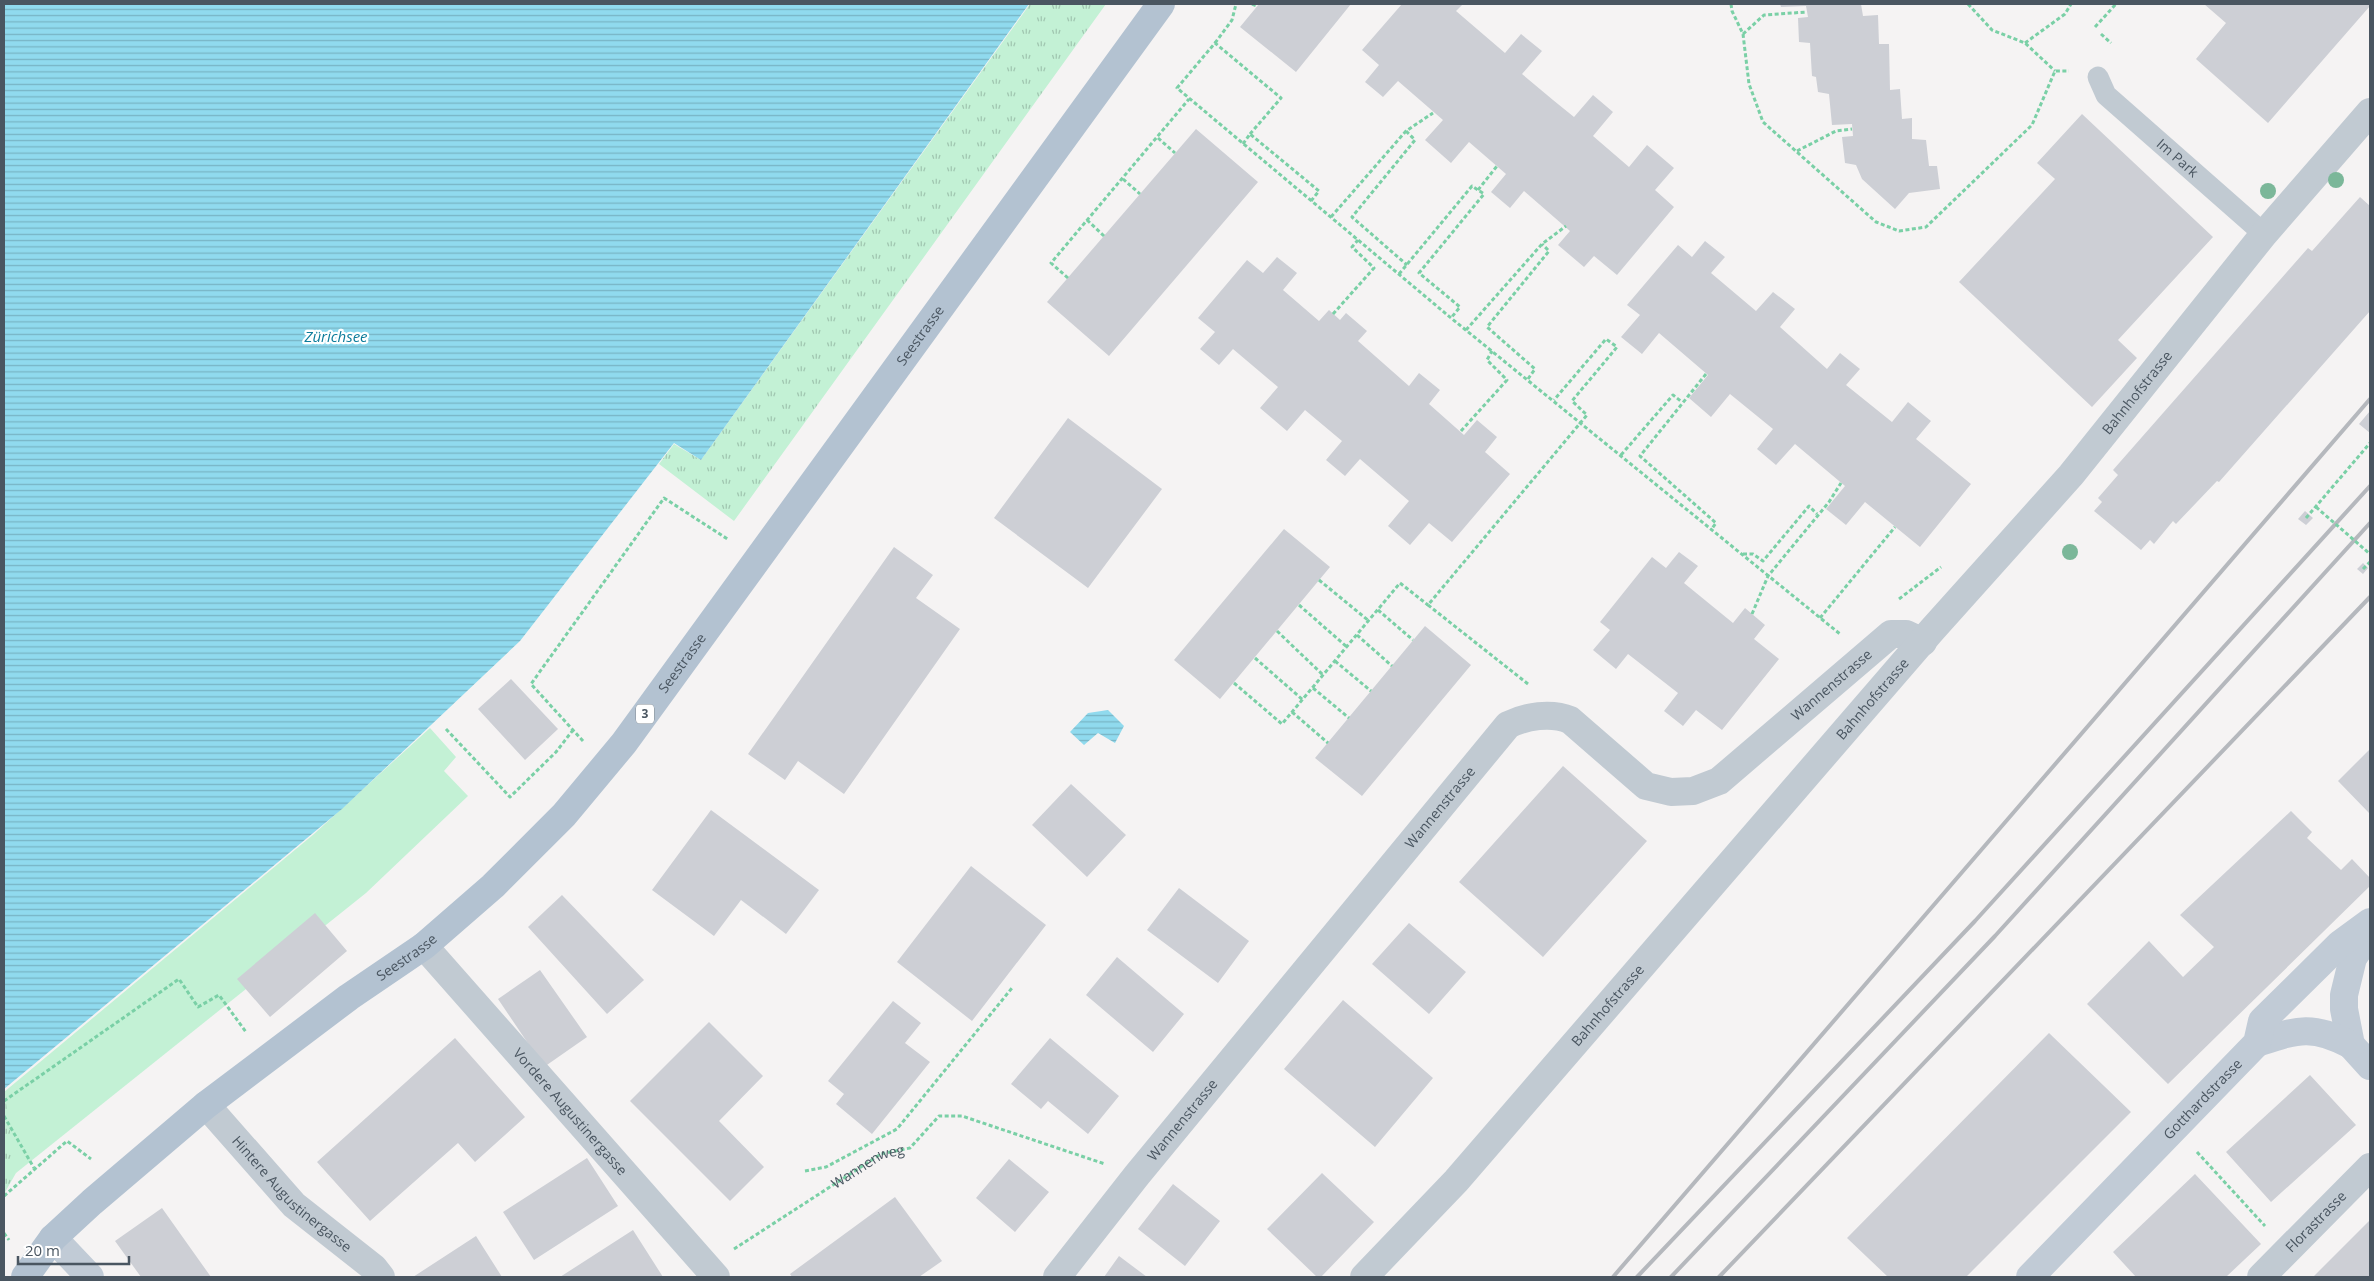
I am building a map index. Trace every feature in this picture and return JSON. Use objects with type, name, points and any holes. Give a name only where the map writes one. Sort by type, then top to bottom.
[{"type":"main road","name":"Seestrasse","points":[[25,1277],[53,1238],[92,1202],[206,1105],[348,997],[424,946],[492,886],[564,815],[624,743],[1160,4]]},
{"type":"street","name":"Bahnhofstrasse","points":[[1364,1277],[1456,1181],[1922,642],[2071,475],[2264,234],[2370,112]]},
{"type":"street","name":"Wannenstrasse","points":[[1057,1277],[1137,1175],[1508,725],[1519,720],[1558,715],[1570,720],[1646,786],[1671,792],[1693,791],[1719,781],[1891,634],[1906,634],[1922,642]]},
{"type":"street","name":"Gotthardstrasse","points":[[2030,1277],[2257,1043],[2262,1022],[2340,944],[2370,922]]},
{"type":"street","points":[[2351,1045],[2344,1009],[2344,995],[2353,958],[2370,933]]},
{"type":"street","name":"Vordere Augustinergasse","points":[[424,946],[705,1274]]},
{"type":"street","points":[[2257,1043],[2304,1030],[2329,1034],[2351,1045],[2370,1066]]},
{"type":"street","name":"Hintere Augustinergasse","points":[[206,1105],[294,1205],[374,1268],[381,1277]]},
{"type":"street","name":"Florastrasse","points":[[2261,1277],[2370,1167]]},
{"type":"street","points":[[53,1238],[90,1277]]},
{"type":"lane","name":"Im Park","points":[[2098,77],[2106,95],[2264,234]]},
{"type":"path","points":[[1236,4],[1232,20],[1177,88],[1451,318],[1846,639]]},
{"type":"path","points":[[1252,4],[1256,6]]},
{"type":"path","points":[[1731,4],[1732,11],[1743,34],[1749,84],[1763,122],[1876,222],[1899,231],[1926,227],[2032,125],[2055,70]]},
{"type":"path","points":[[1968,4],[1992,30],[2025,43],[2055,70],[2072,71],[2098,77]]},
{"type":"path","points":[[2025,43],[2066,14],[2070,4]]},
{"type":"path","points":[[2095,27],[2116,4]]},
{"type":"path","points":[[1743,34],[1764,15],[1807,12]]},
{"type":"path","points":[[2101,34],[2111,43]]},
{"type":"path","points":[[1215,43],[1281,98],[1243,144]]},
{"type":"path","points":[[1068,278],[1051,263],[1189,99]]},
{"type":"path","points":[[1331,217],[1406,131],[1434,113]]},
{"type":"path","points":[[1797,151],[1836,131],[1852,130]]},
{"type":"path","points":[[1406,131],[1415,140],[1352,217],[1407,265]]},
{"type":"path","points":[[1250,134],[1318,191],[1311,201]]},
{"type":"path","points":[[1158,138],[1175,153]]},
{"type":"path","points":[[1478,190],[1497,166]]},
{"type":"path","points":[[1123,179],[1140,194]]},
{"type":"path","points":[[1399,274],[1472,186],[1484,194],[1419,273],[1460,307],[1451,318]]},
{"type":"path","points":[[1087,220],[1104,236]]},
{"type":"path","points":[[1466,330],[1542,244],[1566,226]]},
{"type":"path","points":[[1333,314],[1374,268],[1352,248],[1358,240]]},
{"type":"path","points":[[1528,379],[1535,369],[1487,327],[1549,251],[1542,244]]},
{"type":"path","points":[[1428,606],[1587,415],[1572,401],[1617,347],[1606,339],[1554,400]]},
{"type":"path","points":[[1460,431],[1507,380],[1487,360],[1492,351]]},
{"type":"path","points":[[1706,374],[1640,456],[1716,523],[1711,530]]},
{"type":"path","points":[[1621,455],[1673,395],[1682,402]]},
{"type":"path","points":[[2309,514],[2306,518],[2370,443]]},
{"type":"path","points":[[1752,614],[1768,576],[1841,483]]},
{"type":"path","points":[[585,743],[531,684],[664,498],[732,542]]},
{"type":"path","points":[[1743,554],[1753,554],[1763,561],[1809,506],[1817,514]]},
{"type":"path","points":[[2316,507],[2370,554]]},
{"type":"path","points":[[1820,618],[1895,527]]},
{"type":"path","points":[[2364,568],[2370,562]]},
{"type":"path","points":[[1891,605],[1944,565]]},
{"type":"path","points":[[1319,580],[1369,621]]},
{"type":"path","points":[[1234,683],[1282,724],[1400,583],[1570,720]]},
{"type":"path","points":[[1298,604],[1347,647]]},
{"type":"path","points":[[1378,610],[1414,640]]},
{"type":"path","points":[[1277,631],[1323,675]]},
{"type":"path","points":[[1357,635],[1392,666]]},
{"type":"path","points":[[1254,658],[1303,700]]},
{"type":"path","points":[[1335,661],[1371,691]]},
{"type":"path","points":[[1312,688],[1349,718]]},
{"type":"path","points":[[1292,712],[1328,743]]},
{"type":"path","points":[[446,729],[510,797],[556,752],[573,730]]},
{"type":"path","points":[[4,1101],[179,979],[198,1007],[219,995],[251,1038]]},
{"type":"path","points":[[805,1171],[826,1167],[897,1129],[1012,988]]},
{"type":"path","points":[[4,1116],[34,1168]]},
{"type":"path","name":"Wannenweg","points":[[705,1274],[881,1154],[910,1148],[939,1116],[962,1116],[1137,1175]]},
{"type":"path","points":[[4,1196],[67,1141],[91,1159]]},
{"type":"path","points":[[2191,1145],[2288,1251]]},
{"type":"path","points":[[4,1233],[9,1240]]},
{"type":"green space","points":[[1030,4],[1106,4],[734,521],[659,464],[674,444],[701,460]]},
{"type":"green space","points":[[430,728],[456,757],[444,771],[468,796],[366,893],[16,1173],[4,1155],[4,1092],[314,834]]},
{"type":"green space","points":[[4,1089],[16,1173],[4,1194]]},
{"type":"water","name":"Zürichsee","points":[[4,4],[1029,4],[701,460],[674,443],[520,641],[342,809],[4,1089]]},
{"type":"water","points":[[1108,710],[1124,726],[1115,743],[1098,733],[1084,745],[1070,732],[1088,713]]},
{"type":"building","points":[[1259,4],[1351,4],[1296,72],[1240,27]]},
{"type":"building","points":[[1402,4],[1463,4],[1456,11],[1505,53],[1521,34],[1542,51],[1522,74],[1574,117],[1593,95],[1613,112],[1593,136],[1629,167],[1647,145],[1674,168],[1655,190],[1674,207],[1617,275],[1594,256],[1584,267],[1558,245],[1570,231],[1524,191],[1510,208],[1491,192],[1506,174],[1469,142],[1451,163],[1425,140],[1443,120],[1398,81],[1383,97],[1365,82],[1379,65],[1362,50]]},
{"type":"building","points":[[1780,4],[1861,4],[1863,16],[1878,15],[1879,44],[1889,44],[1890,90],[1900,89],[1902,119],[1912,118],[1912,139],[1926,140],[1929,166],[1937,166],[1940,189],[1909,193],[1895,209],[1862,179],[1856,165],[1845,163],[1842,137],[1853,136],[1852,124],[1832,125],[1829,94],[1818,92],[1816,77],[1812,76],[1810,43],[1799,42],[1798,18],[1808,17],[1806,6],[1781,7]]},
{"type":"building","points":[[2204,4],[2370,4],[2370,6],[2268,123],[2196,59],[2226,23]]},
{"type":"building","points":[[2082,114],[2213,237],[2118,340],[2137,358],[2092,407],[1959,282],[2055,179],[2037,163]]},
{"type":"building","points":[[1196,129],[1258,182],[1109,356],[1047,302]]},
{"type":"building","points":[[2360,197],[2370,206],[2370,311],[2219,482],[2217,481],[2176,524],[2173,521],[2154,544],[2150,540],[2141,550],[2094,511],[2102,502],[2098,498],[2118,475],[2113,470],[2308,248],[2312,251]]},
{"type":"building","points":[[1705,241],[1725,257],[1711,273],[1756,311],[1773,292],[1795,309],[1780,327],[1827,369],[1840,353],[1860,369],[1846,385],[1892,422],[1908,402],[1931,421],[1916,439],[1971,484],[1920,547],[1865,502],[1846,525],[1826,509],[1845,486],[1795,444],[1776,465],[1757,449],[1773,429],[1730,394],[1711,417],[1689,398],[1708,375],[1659,333],[1642,354],[1621,337],[1640,315],[1627,305],[1678,245],[1692,257]]},
{"type":"building","points":[[1277,257],[1297,273],[1283,290],[1319,321],[1329,310],[1340,320],[1346,313],[1367,331],[1358,341],[1409,386],[1419,373],[1440,390],[1429,404],[1464,435],[1477,420],[1497,437],[1485,452],[1510,474],[1452,542],[1429,523],[1410,545],[1388,526],[1409,501],[1360,459],[1345,476],[1326,460],[1342,441],[1305,410],[1287,431],[1260,408],[1278,387],[1233,349],[1219,365],[1200,349],[1215,332],[1198,318],[1247,260],[1263,273]]},
{"type":"building","points":[[2370,411],[2370,433],[2359,424]]},
{"type":"building","points":[[1068,418],[1162,489],[1088,588],[994,518]]},
{"type":"building","points":[[2305,511],[2313,518],[2306,525],[2298,519]]},
{"type":"building","points":[[1284,529],[1330,567],[1220,699],[1174,660]]},
{"type":"building","points":[[894,547],[933,575],[916,598],[960,629],[844,794],[798,761],[785,780],[748,754]]},
{"type":"building","points":[[1679,552],[1698,566],[1684,583],[1733,623],[1745,608],[1765,625],[1754,639],[1779,659],[1722,730],[1696,710],[1683,726],[1664,711],[1678,693],[1628,654],[1616,669],[1593,650],[1610,630],[1600,622],[1652,557],[1666,568]]},
{"type":"building","points":[[2363,563],[2368,568],[2363,574],[2357,569]]},
{"type":"building","points":[[1425,626],[1471,665],[1362,796],[1315,758]]},
{"type":"building","points":[[511,679],[558,729],[525,760],[478,709]]},
{"type":"building","points":[[2370,749],[2370,814],[2338,781]]},
{"type":"building","points":[[1563,766],[1647,841],[1543,957],[1459,882]]},
{"type":"building","points":[[1071,784],[1126,835],[1087,877],[1032,825]]},
{"type":"building","points":[[711,810],[819,890],[786,934],[741,900],[714,936],[652,890]]},
{"type":"building","points":[[2291,811],[2312,832],[2307,838],[2341,870],[2352,859],[2370,878],[2370,886],[2168,1084],[2087,1004],[2149,941],[2183,977],[2214,947],[2180,915]]},
{"type":"building","points":[[971,866],[1046,925],[972,1021],[897,962]]},
{"type":"building","points":[[1179,888],[1249,941],[1218,983],[1147,930]]},
{"type":"building","points":[[562,895],[644,980],[607,1014],[528,927]]},
{"type":"building","points":[[315,913],[347,951],[270,1017],[237,979]]},
{"type":"building","points":[[1409,923],[1466,972],[1429,1014],[1372,964]]},
{"type":"building","points":[[1117,957],[1184,1014],[1153,1052],[1086,995]]},
{"type":"building","points":[[540,970],[587,1037],[544,1067],[498,999]]},
{"type":"building","points":[[1343,1000],[1433,1078],[1375,1147],[1284,1069]]},
{"type":"building","points":[[893,1001],[921,1023],[905,1043],[930,1062],[872,1134],[836,1104],[844,1094],[828,1081]]},
{"type":"building","points":[[709,1022],[763,1076],[719,1121],[764,1167],[730,1201],[630,1101]]},
{"type":"building","points":[[2049,1033],[2131,1112],[1966,1277],[1888,1277],[1847,1238]]},
{"type":"building","points":[[455,1038],[525,1117],[475,1162],[458,1143],[370,1221],[317,1162]]},
{"type":"building","points":[[1050,1038],[1119,1096],[1088,1134],[1048,1101],[1041,1109],[1011,1084]]},
{"type":"building","points":[[2310,1075],[2356,1125],[2271,1202],[2226,1152]]},
{"type":"building","points":[[587,1158],[618,1206],[534,1260],[503,1212]]},
{"type":"building","points":[[1009,1159],[1049,1192],[1015,1232],[976,1198]]},
{"type":"building","points":[[1322,1173],[1374,1222],[1321,1277],[1317,1277],[1267,1229]]},
{"type":"building","points":[[2195,1174],[2261,1244],[2226,1277],[2136,1277],[2113,1252]]},
{"type":"building","points":[[1173,1184],[1220,1221],[1185,1266],[1138,1229]]},
{"type":"building","points":[[895,1197],[942,1261],[919,1277],[792,1277],[790,1274]]},
{"type":"building","points":[[162,1208],[211,1277],[141,1277],[115,1241]]},
{"type":"building","points":[[2370,1220],[2370,1277],[2313,1277]]},
{"type":"building","points":[[633,1230],[663,1277],[560,1277]]},
{"type":"building","points":[[476,1236],[502,1277],[413,1277]]},
{"type":"building","points":[[1119,1256],[1147,1277],[1104,1277]]},
{"type":"railway","points":[[1613,1277],[2370,399]]},
{"type":"railway","points":[[1637,1277],[1975,921],[2370,486]]},
{"type":"railway","points":[[1671,1277],[1995,936],[2370,523]]},
{"type":"railway","points":[[1719,1277],[2370,597]]}]
